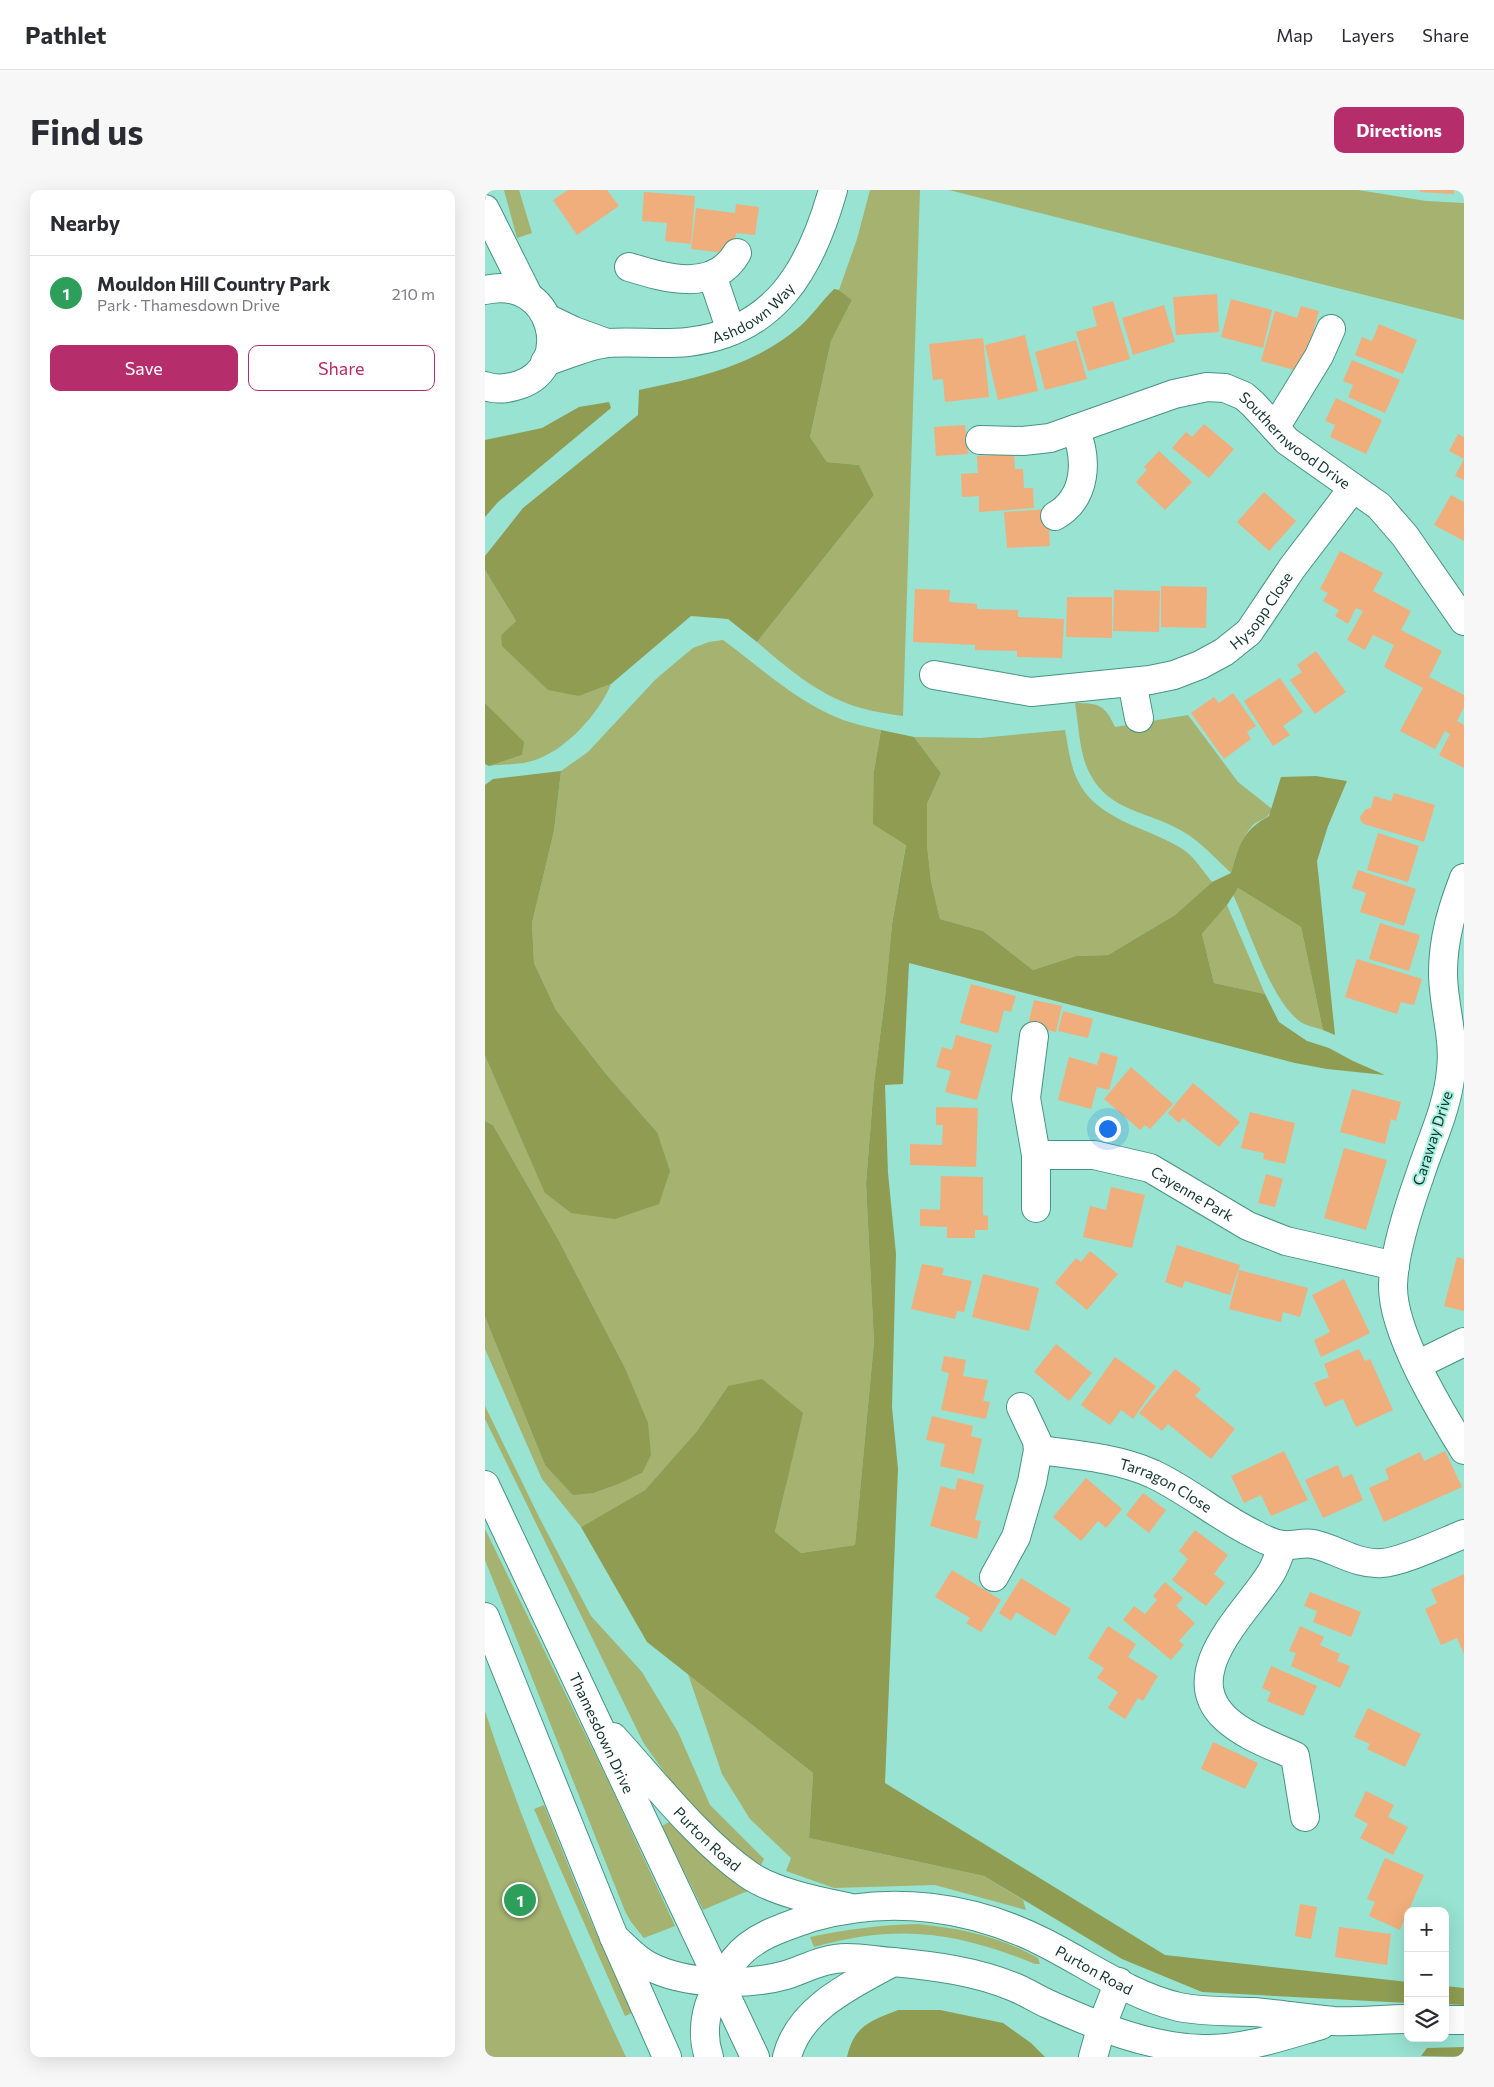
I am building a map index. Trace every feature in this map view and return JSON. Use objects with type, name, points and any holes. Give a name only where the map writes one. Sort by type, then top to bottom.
[{"type":"street","name":"Ashdown Way","points":[[545,362],[607,343],[660,344],[713,338],[756,318],[775,302],[799,276],[816,240],[833,190]]},
{"type":"street","name":"Ashdown Way","points":[[485,209],[528,295],[539,304],[547,318],[551,332],[551,348],[545,362],[536,375],[523,384],[509,388],[485,386]]},
{"type":"street","points":[[629,267],[677,279],[693,280],[725,270],[737,253]]},
{"type":"street","points":[[712,275],[731,331]]},
{"type":"street","points":[[485,290],[497,288],[512,289],[528,295]]},
{"type":"street","name":"Ashdown Way","points":[[547,318],[574,331],[607,343]]},
{"type":"street","points":[[1275,428],[1319,356],[1331,329]]},
{"type":"street","name":"Southernwood Drive","points":[[981,440],[1050,438],[1174,394],[1216,386],[1225,388],[1244,396],[1287,441],[1379,506],[1405,536],[1463,618]]},
{"type":"street","points":[[1055,516],[1066,510],[1072,503],[1080,484],[1084,460],[1082,445],[1075,429]]},
{"type":"street","name":"Hysopp Close","points":[[934,675],[1031,692],[1067,690],[1132,682],[1174,675],[1200,665],[1224,652],[1249,632],[1292,568],[1353,488]]},
{"type":"street","points":[[1132,682],[1139,718]]},
{"type":"street","name":"Caraway Drive","points":[[1464,878],[1457,918],[1445,945],[1443,973],[1452,1054],[1450,1082],[1439,1121],[1420,1175],[1395,1266],[1393,1286],[1396,1307],[1417,1365],[1464,1450]]},
{"type":"street","points":[[1034,1036],[1026,1098],[1035,1155],[1036,1208]]},
{"type":"street","name":"Cayenne Park","points":[[1035,1155],[1094,1155],[1150,1168],[1255,1229],[1286,1241],[1395,1266]]},
{"type":"street","points":[[1417,1365],[1464,1342]]},
{"type":"street","points":[[994,1577],[1016,1537],[1039,1450],[1037,1441],[1021,1407]]},
{"type":"street","name":"Tarragon Close","points":[[1039,1450],[1124,1464],[1152,1474],[1176,1486],[1235,1525],[1263,1538],[1283,1545],[1313,1544],[1357,1561],[1383,1563],[1464,1534]]},
{"type":"street","name":"Thamesdown Drive","points":[[485,1485],[720,1981]]},
{"type":"street","points":[[1283,1545],[1271,1572],[1225,1634],[1215,1653],[1209,1675],[1210,1695],[1223,1717],[1244,1733],[1295,1756],[1305,1817]]},
{"type":"street","points":[[485,1617],[614,1937],[667,2057]]},
{"type":"street","name":"Purton Road","points":[[592,1713],[696,1828],[724,1855],[751,1876],[797,1895],[859,1909]]},
{"type":"street","name":"Purton Road","points":[[709,2057],[705,2035],[709,2003],[720,1981],[743,1949],[771,1932],[796,1922],[832,1912],[913,1906],[952,1910],[990,1920],[1042,1941],[1157,2000],[1179,2007],[1335,2021],[1404,2019]]},
{"type":"street","name":"Purton Road","points":[[614,1937],[634,1956],[654,1968],[685,1978],[720,1981],[759,1980],[786,1974],[829,1959],[847,1958],[931,1965],[970,1973],[1014,1987],[1049,2004],[1127,2036],[1162,2046],[1203,2049],[1242,2046],[1335,2021]]},
{"type":"street","points":[[787,2057],[789,2048],[801,2029],[828,2000],[893,1962]]},
{"type":"street","points":[[720,1981],[755,2057]]},
{"type":"street","points":[[1093,2057],[1102,2026],[1119,1982]]},
{"type":"street","points":[[1449,2020],[1464,2020]]},
{"type":"green space","points":[[504,190],[519,190],[532,233],[517,238]]},
{"type":"green space","points":[[870,190],[920,190],[903,716],[866,709],[847,703],[819,690],[793,672],[757,642],[874,495],[859,465],[827,462],[810,437],[831,341],[852,300],[839,290],[857,239]]},
{"type":"green space","points":[[949,190],[1358,190],[1426,201],[1464,203],[1464,320]]},
{"type":"green space","points":[[834,289],[839,290],[852,300],[831,341],[810,437],[827,462],[859,465],[874,495],[757,642],[728,619],[691,616],[611,684],[579,696],[548,690],[502,646],[501,635],[516,621],[485,570],[485,556],[523,508],[638,415],[639,390],[681,381],[743,362],[780,341],[798,328]]},
{"type":"green space","points":[[609,402],[611,408],[498,502],[485,517],[485,440],[542,428],[579,407]]},
{"type":"green space","points":[[485,570],[516,621],[501,635],[579,696],[611,684],[589,719],[568,741],[532,761],[489,766],[522,755],[523,743],[485,703]]},
{"type":"green space","points":[[723,640],[780,684],[810,704],[843,720],[881,730],[874,771],[906,844],[892,924],[874,1083],[866,1184],[874,1342],[855,1545],[801,1553],[775,1532],[786,1485],[728,1386],[697,1431],[645,1490],[581,1527],[542,1479],[485,1349],[485,1317],[545,1465],[594,1493],[642,1473],[624,1366],[558,1239],[493,1125],[485,1121],[485,1056],[546,1193],[571,1213],[657,1132],[606,1074],[556,1010],[534,963],[532,923],[554,831],[561,771],[588,752],[655,680],[693,648],[709,642]]},
{"type":"green space","points":[[485,703],[524,742],[522,755],[489,766],[485,764]]},
{"type":"green space","points":[[1075,703],[1100,707],[1108,714],[1115,727],[1188,715],[1238,782],[1272,809],[1266,818],[1252,826],[1244,837],[1231,873],[1208,850],[1189,835],[1169,824],[1119,803],[1098,787],[1086,766]]},
{"type":"green space","points":[[881,730],[914,737],[941,773],[927,804],[927,845],[931,881],[940,919],[983,931],[1033,970],[1076,956],[1108,955],[1175,915],[1212,882],[1231,873],[1240,846],[1247,833],[1269,816],[1281,777],[1316,776],[1347,781],[1328,826],[1317,861],[1335,1035],[1323,1030],[1301,927],[1238,888],[1227,905],[1202,934],[1214,983],[1265,994],[1279,1022],[1307,1041],[1329,1048],[1385,1075],[1327,1069],[1295,1063],[909,963],[903,1084],[885,1085],[888,1173],[896,1254],[892,1407],[898,1469],[885,1783],[1165,1955],[1404,1982],[1404,2003],[1202,1992],[1122,1959],[984,1876],[809,1838],[813,1773],[647,1642],[581,1527],[645,1490],[697,1431],[728,1386],[762,1379],[803,1413],[775,1532],[801,1553],[855,1545],[874,1342],[866,1184],[874,1083],[892,924],[906,845],[873,824],[874,771]]},
{"type":"green space","points":[[1065,730],[1069,755],[1077,779],[1097,805],[1125,822],[1184,850],[1212,882],[1175,915],[1108,955],[1076,956],[1033,970],[983,931],[940,919],[931,881],[927,845],[927,804],[941,773],[914,737],[980,738]]},
{"type":"green space","points":[[561,771],[554,831],[532,923],[534,963],[556,1010],[606,1074],[657,1132],[670,1171],[659,1204],[615,1219],[571,1213],[545,1193],[485,1056],[485,785],[493,779]]},
{"type":"green space","points":[[1238,888],[1301,927],[1323,1030],[1298,1020],[1278,995],[1261,962],[1233,895]]},
{"type":"green space","points":[[1227,905],[1265,994],[1214,983],[1202,934]]},
{"type":"green space","points":[[485,1121],[493,1125],[558,1239],[624,1366],[648,1423],[651,1455],[642,1473],[594,1493],[573,1495],[545,1465],[485,1317]]},
{"type":"green space","points":[[485,1406],[539,1517],[591,1616],[642,1672],[678,1732],[710,1805],[764,1859],[759,1869],[740,1856],[679,1793],[643,1742],[485,1419]]},
{"type":"green space","points":[[485,1529],[610,1785],[675,1926],[644,1938],[625,1911],[485,1560]]},
{"type":"green space","points":[[688,1674],[813,1773],[809,1838],[984,1876],[1023,1900],[1026,1910],[935,1885],[834,1888],[786,1871],[791,1858],[750,1819],[722,1774]]},
{"type":"green space","points":[[485,1711],[516,1799],[550,1886],[626,2057],[485,2057]]},
{"type":"green space","points":[[544,1805],[586,1910],[632,2013],[625,2016],[534,1809]]},
{"type":"green space","points":[[671,1821],[698,1850],[750,1890],[703,1910],[662,1826]]},
{"type":"green space","points":[[918,1924],[965,1931],[995,1939],[1038,1958],[1040,1964],[1035,1964],[978,1944],[952,1938],[926,1935],[873,1935],[814,1947],[810,1937],[864,1928]]},
{"type":"green space","points":[[1449,1986],[1464,1988],[1464,2005],[1449,2004]]},
{"type":"green space","points":[[898,2010],[940,2010],[1003,2023],[1031,2043],[1045,2057],[847,2057],[854,2038],[859,2031],[871,2022]]},
{"type":"green space","points":[[1464,2047],[1464,2057],[1421,2056],[1427,2048]]},
{"type":"building","points":[[568,190],[607,190],[619,206],[577,235],[553,200]]},
{"type":"building","points":[[1420,190],[1454,190],[1454,194],[1420,192]]},
{"type":"building","points":[[644,192],[695,196],[691,244],[665,241],[667,223],[642,221]]},
{"type":"building","points":[[736,204],[759,207],[755,235],[736,233],[733,254],[691,249],[696,208],[735,213]]},
{"type":"building","points":[[1217,294],[1219,332],[1176,335],[1173,297]]},
{"type":"building","points":[[1231,299],[1272,310],[1263,348],[1221,337]]},
{"type":"building","points":[[1113,301],[1130,359],[1088,371],[1076,332],[1097,326],[1092,307]]},
{"type":"building","points":[[1164,305],[1175,342],[1133,355],[1122,318]]},
{"type":"building","points":[[1301,306],[1319,311],[1302,372],[1261,361],[1275,311],[1297,318]]},
{"type":"building","points":[[1379,324],[1417,340],[1403,374],[1355,355],[1362,337],[1372,341]]},
{"type":"building","points":[[1025,335],[1038,391],[998,400],[985,345]]},
{"type":"building","points":[[983,338],[989,397],[945,402],[943,379],[933,380],[929,344]]},
{"type":"building","points":[[1076,340],[1087,379],[1045,390],[1035,352]]},
{"type":"building","points":[[1352,360],[1400,380],[1385,413],[1348,397],[1353,385],[1343,381]]},
{"type":"building","points":[[1336,398],[1382,420],[1366,454],[1330,437],[1335,425],[1325,421]]},
{"type":"building","points":[[1204,424],[1234,449],[1209,478],[1172,448],[1186,432],[1192,437]]},
{"type":"building","points":[[965,425],[968,454],[936,456],[934,427]]},
{"type":"building","points":[[1458,434],[1464,437],[1464,459],[1449,451]]},
{"type":"building","points":[[1159,451],[1192,482],[1165,510],[1136,482],[1147,470],[1144,467]]},
{"type":"building","points":[[1014,454],[1015,469],[1023,469],[1024,488],[1033,488],[1034,508],[979,512],[979,496],[962,497],[961,474],[978,473],[977,456]]},
{"type":"building","points":[[1464,459],[1464,480],[1455,476]]},
{"type":"building","points":[[1264,492],[1296,521],[1269,551],[1237,522]]},
{"type":"building","points":[[1451,495],[1464,502],[1464,541],[1434,525]]},
{"type":"building","points":[[1048,509],[1050,546],[1007,548],[1004,512]]},
{"type":"building","points":[[1340,551],[1383,573],[1373,591],[1411,611],[1401,630],[1442,651],[1429,677],[1464,695],[1464,707],[1457,721],[1464,725],[1464,768],[1439,755],[1450,734],[1445,731],[1435,749],[1400,731],[1423,688],[1384,667],[1394,645],[1373,635],[1365,650],[1347,640],[1363,611],[1356,608],[1348,624],[1335,616],[1339,610],[1323,601],[1328,593],[1320,589]]},
{"type":"building","points":[[1161,586],[1207,587],[1206,628],[1161,627]]},
{"type":"building","points":[[915,589],[950,590],[949,602],[977,604],[977,609],[1018,610],[1018,617],[1064,619],[1062,658],[1017,657],[1017,651],[975,650],[975,645],[913,642]]},
{"type":"building","points":[[1114,590],[1160,591],[1159,632],[1113,631]]},
{"type":"building","points":[[1067,597],[1112,597],[1112,638],[1066,637]]},
{"type":"building","points":[[1316,651],[1346,692],[1315,714],[1290,680],[1302,672],[1297,665]]},
{"type":"building","points":[[1280,678],[1303,712],[1283,726],[1290,735],[1273,746],[1244,701]]},
{"type":"building","points":[[1233,693],[1256,726],[1247,732],[1251,739],[1224,759],[1191,713],[1214,697],[1219,703]]},
{"type":"building","points":[[1394,793],[1435,805],[1424,842],[1364,824],[1361,821],[1360,817],[1366,809],[1371,808],[1374,796],[1391,801]]},
{"type":"building","points":[[1378,833],[1419,846],[1408,882],[1367,870]]},
{"type":"building","points":[[1358,870],[1416,889],[1404,926],[1360,912],[1366,893],[1352,888]]},
{"type":"building","points":[[1380,923],[1420,935],[1409,971],[1369,959]]},
{"type":"building","points":[[1357,959],[1422,979],[1414,1005],[1401,1002],[1397,1014],[1345,997]]},
{"type":"building","points":[[971,984],[1016,996],[1011,1012],[1004,1010],[998,1033],[960,1023]]},
{"type":"building","points":[[1034,1000],[1062,1006],[1056,1032],[1028,1025]]},
{"type":"building","points":[[1063,1011],[1093,1019],[1088,1038],[1058,1031]]},
{"type":"building","points":[[956,1035],[992,1045],[977,1100],[945,1092],[951,1071],[936,1067],[942,1047],[952,1050]]},
{"type":"building","points":[[1101,1052],[1118,1057],[1109,1090],[1097,1087],[1091,1109],[1058,1100],[1069,1057],[1097,1065]]},
{"type":"building","points":[[1131,1067],[1173,1104],[1150,1129],[1145,1125],[1140,1130],[1104,1099]]},
{"type":"building","points":[[1193,1083],[1240,1122],[1219,1147],[1183,1118],[1179,1123],[1168,1113]]},
{"type":"building","points":[[1352,1089],[1401,1102],[1396,1121],[1391,1119],[1385,1144],[1340,1132]]},
{"type":"building","points":[[936,1107],[978,1108],[976,1167],[910,1165],[910,1144],[942,1145],[943,1125],[936,1125]]},
{"type":"building","points":[[1250,1112],[1295,1123],[1285,1164],[1263,1159],[1264,1153],[1241,1148]]},
{"type":"building","points":[[1344,1148],[1387,1160],[1366,1230],[1324,1218]]},
{"type":"building","points":[[1266,1174],[1283,1179],[1275,1207],[1258,1203]]},
{"type":"building","points":[[941,1176],[983,1177],[983,1215],[988,1216],[988,1230],[975,1230],[975,1238],[947,1238],[947,1227],[920,1226],[920,1209],[940,1210]]},
{"type":"building","points":[[1111,1187],[1145,1195],[1132,1248],[1083,1237],[1090,1206],[1106,1210]]},
{"type":"building","points":[[1177,1245],[1240,1265],[1230,1295],[1185,1281],[1182,1288],[1165,1282]]},
{"type":"building","points":[[1090,1251],[1118,1274],[1087,1310],[1055,1283],[1076,1258],[1081,1262]]},
{"type":"building","points":[[1457,1257],[1464,1259],[1464,1311],[1444,1306]]},
{"type":"building","points":[[922,1264],[944,1268],[942,1275],[972,1281],[964,1312],[957,1311],[955,1319],[911,1309]]},
{"type":"building","points":[[1239,1270],[1308,1288],[1300,1317],[1283,1312],[1281,1322],[1229,1309]]},
{"type":"building","points":[[983,1274],[1039,1288],[1029,1331],[972,1317]]},
{"type":"building","points":[[1344,1279],[1370,1333],[1321,1357],[1314,1340],[1330,1332],[1312,1295]]},
{"type":"building","points":[[1056,1344],[1092,1373],[1069,1401],[1034,1372]]},
{"type":"building","points":[[1359,1349],[1365,1361],[1370,1359],[1393,1410],[1356,1427],[1343,1399],[1325,1407],[1314,1383],[1329,1377],[1324,1364]]},
{"type":"building","points":[[944,1356],[966,1360],[963,1376],[988,1380],[983,1401],[990,1402],[986,1419],[941,1410],[949,1373],[941,1371]]},
{"type":"building","points":[[1115,1357],[1156,1386],[1133,1419],[1121,1410],[1110,1425],[1081,1405]]},
{"type":"building","points":[[1175,1369],[1201,1389],[1195,1396],[1235,1429],[1211,1459],[1168,1424],[1162,1431],[1139,1413]]},
{"type":"building","points":[[932,1416],[973,1426],[971,1436],[982,1439],[974,1474],[940,1466],[945,1444],[926,1440]]},
{"type":"building","points":[[1284,1451],[1308,1500],[1271,1516],[1261,1495],[1244,1503],[1231,1476]]},
{"type":"building","points":[[1445,1451],[1462,1487],[1384,1522],[1369,1488],[1389,1479],[1385,1469],[1420,1452],[1424,1461]]},
{"type":"building","points":[[1338,1465],[1343,1478],[1352,1474],[1363,1500],[1323,1518],[1305,1480]]},
{"type":"building","points":[[958,1478],[984,1485],[975,1520],[981,1521],[977,1539],[930,1526],[941,1486],[955,1490]]},
{"type":"building","points":[[1086,1478],[1122,1509],[1106,1528],[1098,1521],[1081,1541],[1053,1517]]},
{"type":"building","points":[[1143,1493],[1166,1510],[1149,1533],[1126,1515]]},
{"type":"building","points":[[1195,1530],[1228,1555],[1214,1574],[1225,1583],[1206,1606],[1172,1580],[1188,1559],[1179,1551]]},
{"type":"building","points":[[952,1570],[1001,1600],[981,1632],[966,1623],[970,1618],[935,1597]]},
{"type":"building","points":[[1464,1574],[1464,1654],[1457,1638],[1441,1645],[1425,1609],[1437,1603],[1431,1589]]},
{"type":"building","points":[[1021,1578],[1071,1609],[1055,1636],[1016,1612],[1011,1621],[999,1613]]},
{"type":"building","points":[[1165,1582],[1183,1598],[1176,1606],[1195,1623],[1179,1641],[1184,1645],[1171,1660],[1123,1620],[1134,1606],[1145,1614],[1157,1600],[1153,1596]]},
{"type":"building","points":[[1310,1592],[1361,1612],[1351,1637],[1313,1622],[1317,1611],[1304,1606]]},
{"type":"building","points":[[1108,1626],[1136,1644],[1128,1657],[1158,1676],[1143,1701],[1138,1698],[1125,1719],[1108,1708],[1118,1692],[1097,1678],[1104,1668],[1088,1658]]},
{"type":"building","points":[[1300,1626],[1324,1637],[1320,1645],[1340,1654],[1337,1661],[1350,1666],[1340,1688],[1291,1666],[1296,1653],[1289,1651]]},
{"type":"building","points":[[1271,1666],[1317,1686],[1303,1716],[1267,1701],[1271,1692],[1262,1688]]},
{"type":"building","points":[[1368,1708],[1421,1734],[1405,1767],[1367,1749],[1370,1744],[1354,1737]]},
{"type":"building","points":[[1213,1742],[1258,1763],[1245,1789],[1201,1769]]},
{"type":"building","points":[[1366,1791],[1394,1805],[1388,1817],[1408,1827],[1393,1855],[1360,1838],[1368,1824],[1354,1816]]},
{"type":"building","points":[[1385,1858],[1424,1875],[1410,1907],[1404,1907],[1404,1921],[1400,1930],[1369,1916],[1375,1902],[1367,1899]]},
{"type":"building","points":[[1300,1904],[1317,1907],[1311,1939],[1295,1936]]},
{"type":"building","points":[[1339,1927],[1391,1934],[1387,1965],[1335,1957]]},
{"type":"place","name":"Mouldon Hill Country Park","points":[[520,1900]]}]
